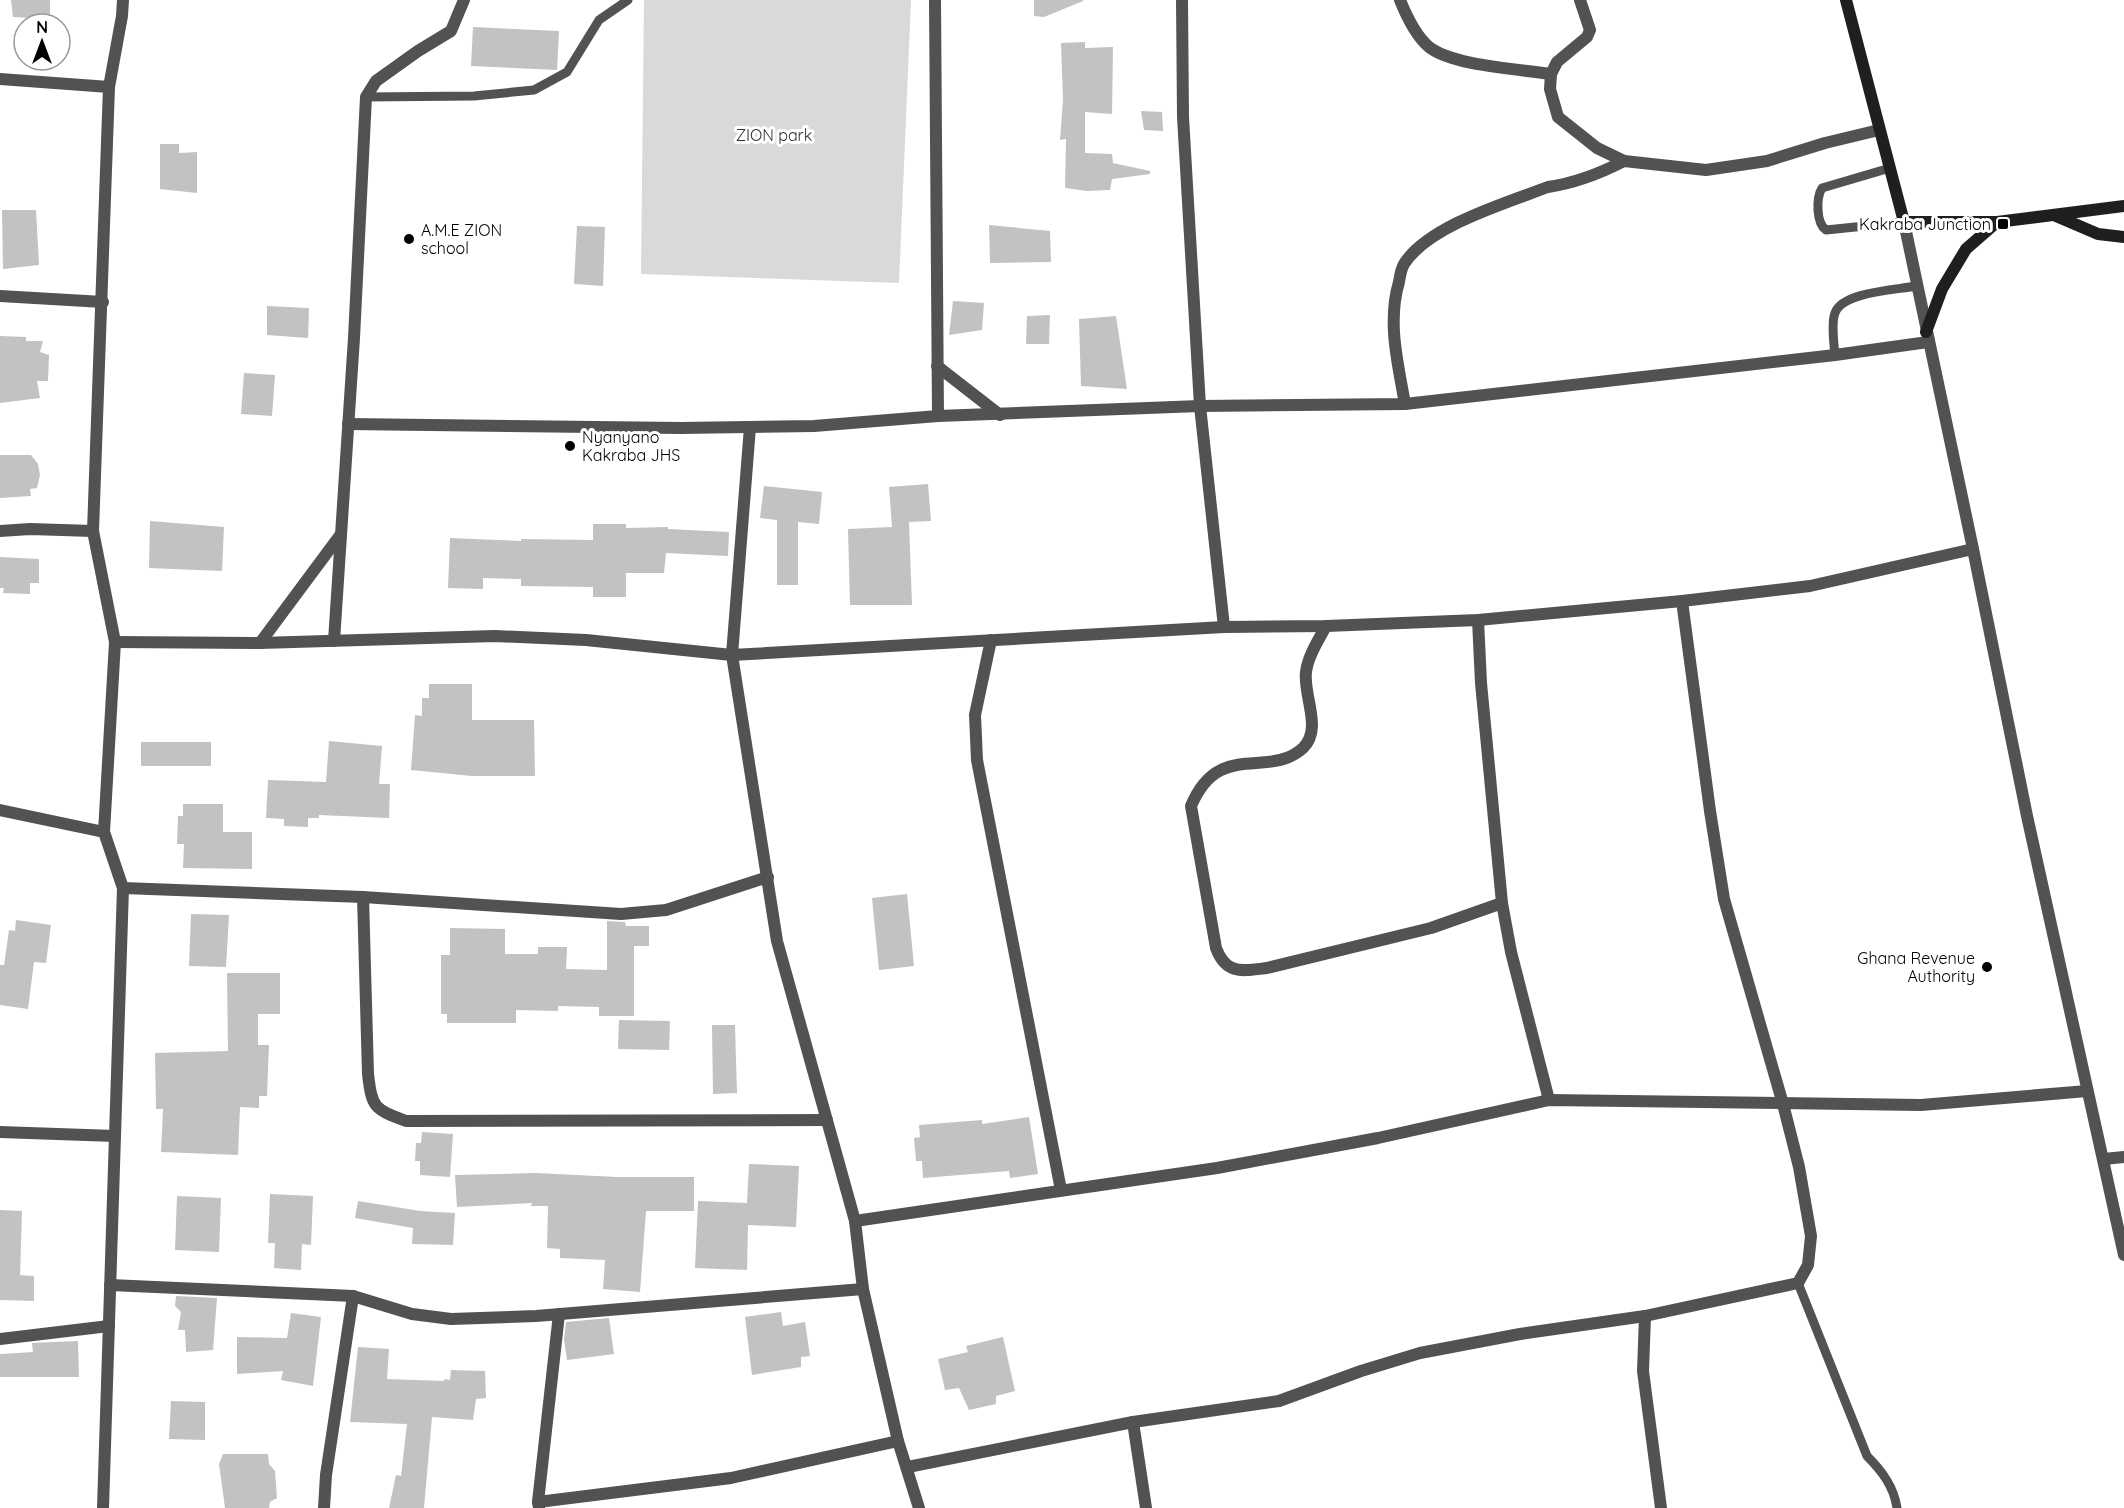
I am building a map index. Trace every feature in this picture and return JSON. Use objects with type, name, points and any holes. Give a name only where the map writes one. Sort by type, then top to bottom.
[{"type":"street","points":[[103,1508],[123,888],[104,832],[115,642],[93,531],[110,87],[123,0]]},
{"type":"street","points":[[334,641],[366,97],[376,81],[451,31],[464,0]]},
{"type":"street","points":[[935,0],[938,416]]},
{"type":"street","points":[[1182,0],[1183,117],[1200,406],[1224,627]]},
{"type":"street","points":[[1400,0],[1417,32],[1429,47],[1449,57],[1551,74]]},
{"type":"street","points":[[1580,0],[1590,30],[1587,38],[1557,62],[1551,74],[1550,89],[1558,117],[1597,148],[1624,161],[1706,170],[1767,161],[1825,143],[1879,130]]},
{"type":"street","points":[[1846,0],[1904,222],[1974,549],[2026,816],[2124,1255]]},
{"type":"street","points":[[0,79],[110,87]]},
{"type":"street","points":[[1405,404],[1395,346],[1394,306],[1403,265],[1415,252],[1445,228],[1548,187],[1597,175],[1624,161]]},
{"type":"street","points":[[1904,222],[1997,222],[2124,206]]},
{"type":"street","points":[[2055,216],[2098,234],[2124,237]]},
{"type":"street","points":[[1927,337],[1942,289],[1966,249],[1997,222]]},
{"type":"street","points":[[0,296],[103,302]]},
{"type":"street","points":[[348,424],[681,428],[813,426],[938,416],[1200,406],[1405,404],[1834,356],[1927,337]]},
{"type":"street","points":[[937,366],[1000,415]]},
{"type":"street","points":[[750,427],[732,655],[777,941],[855,1221],[864,1289],[898,1441],[919,1508]]},
{"type":"street","points":[[0,531],[30,529],[93,531]]},
{"type":"street","points":[[260,643],[341,534]]},
{"type":"street","points":[[115,642],[260,643],[495,636],[586,640],[732,655],[1224,627],[1326,626],[1478,620],[1682,601],[1810,586],[1974,549]]},
{"type":"street","points":[[908,1467],[1133,1422],[1279,1401],[1420,1353],[1520,1334],[1645,1316],[1798,1283],[1808,1265],[1811,1236],[1799,1167],[1783,1104],[1724,898],[1682,601]]},
{"type":"street","points":[[1478,620],[1481,683],[1502,903],[1511,952],[1549,1100]]},
{"type":"street","points":[[1326,626],[1306,671],[1305,686],[1312,724],[1309,739],[1302,748],[1282,759],[1237,764],[1215,773],[1203,785],[1191,806],[1216,948],[1221,962],[1229,967],[1245,970],[1267,968],[1431,928],[1502,903]]},
{"type":"street","points":[[992,640],[975,716],[977,760],[1061,1190]]},
{"type":"street","points":[[0,810],[104,832]]},
{"type":"street","points":[[123,888],[363,897],[621,914],[666,910],[768,877]]},
{"type":"street","points":[[363,897],[368,1074],[371,1098],[381,1112],[406,1121],[827,1120]]},
{"type":"street","points":[[855,1221],[1229,1166],[1378,1138],[1549,1100],[1922,1105],[2087,1090]]},
{"type":"street","points":[[0,1132],[115,1136]]},
{"type":"street","points":[[2104,1159],[2124,1157]]},
{"type":"street","points":[[110,1285],[353,1296],[412,1314],[451,1319],[559,1314],[864,1289]]},
{"type":"street","points":[[324,1508],[326,1475],[353,1296]]},
{"type":"street","points":[[559,1314],[538,1505],[731,1478],[898,1441]]},
{"type":"street","points":[[1645,1316],[1643,1371],[1661,1508]]},
{"type":"street","points":[[0,1339],[109,1326]]},
{"type":"street","points":[[1133,1422],[1146,1508]]},
{"type":"lane","points":[[366,97],[474,96],[534,90],[567,72],[598,20],[628,0]]},
{"type":"lane","points":[[1890,168],[1822,188],[1818,196],[1821,224],[1826,230],[1904,222]]},
{"type":"lane","points":[[1834,356],[1834,314],[1842,302],[1857,296],[1916,286]]},
{"type":"lane","points":[[1798,1283],[1867,1456],[1883,1473],[1896,1497],[1897,1508]]},
{"type":"green space","name":"ZION park","points":[[644,0],[911,0],[899,283],[641,274]]},
{"type":"building","points":[[11,0],[50,0],[50,12],[12,12]]},
{"type":"building","points":[[1034,0],[1083,1],[1044,17],[1034,16]]},
{"type":"building","points":[[473,27],[559,31],[557,70],[471,66]]},
{"type":"building","points":[[1085,42],[1085,48],[1113,47],[1112,114],[1085,112],[1085,153],[1112,154],[1113,163],[1150,171],[1150,174],[1112,179],[1110,190],[1087,191],[1065,188],[1066,139],[1060,140],[1063,100],[1061,43]]},
{"type":"building","points":[[1141,111],[1162,112],[1163,131],[1144,130]]},
{"type":"building","points":[[160,144],[179,144],[179,153],[197,152],[197,193],[160,189]]},
{"type":"building","points":[[2,210],[36,210],[39,265],[3,269]]},
{"type":"building","points":[[989,225],[1050,231],[1051,262],[990,263]]},
{"type":"building","points":[[577,226],[605,227],[603,286],[574,284]]},
{"type":"building","points":[[953,301],[984,303],[982,330],[949,335]]},
{"type":"building","points":[[267,306],[309,308],[308,338],[267,335]]},
{"type":"building","points":[[1050,315],[1049,344],[1026,344],[1027,316]]},
{"type":"building","points":[[1116,316],[1127,389],[1081,386],[1079,319]]},
{"type":"building","points":[[0,336],[26,337],[26,341],[43,341],[40,352],[49,355],[48,381],[37,381],[40,398],[0,403]]},
{"type":"building","points":[[244,373],[275,375],[272,416],[241,414]]},
{"type":"building","points":[[0,455],[31,455],[38,464],[40,475],[37,488],[30,489],[31,496],[0,498]]},
{"type":"building","points":[[928,484],[931,521],[909,522],[912,605],[850,605],[848,529],[892,527],[889,487]]},
{"type":"building","points":[[764,486],[822,492],[819,524],[798,522],[798,585],[777,585],[777,520],[760,518]]},
{"type":"building","points":[[150,521],[224,527],[222,571],[149,568]]},
{"type":"building","points":[[593,524],[626,524],[626,528],[668,527],[668,529],[729,532],[728,556],[666,553],[664,573],[626,573],[626,597],[593,597],[593,587],[521,586],[521,579],[483,578],[483,589],[448,588],[450,538],[521,541],[521,539],[593,540]]},
{"type":"building","points":[[0,557],[39,559],[39,583],[30,583],[30,594],[3,593],[4,588],[0,588]]},
{"type":"building","points":[[429,684],[472,684],[472,720],[534,720],[535,776],[472,776],[411,770],[415,715],[422,716],[422,698],[429,698]]},
{"type":"building","points":[[329,741],[382,746],[379,784],[390,784],[389,818],[319,815],[319,818],[308,818],[308,827],[284,826],[284,819],[266,818],[268,780],[326,782]]},
{"type":"building","points":[[141,742],[211,742],[211,766],[141,766]]},
{"type":"building","points":[[183,804],[223,804],[223,832],[252,832],[252,869],[183,868],[184,844],[177,844],[178,816],[183,816]]},
{"type":"building","points":[[907,894],[914,966],[879,970],[872,898]]},
{"type":"building","points":[[191,914],[229,915],[226,967],[189,966]]},
{"type":"building","points":[[16,920],[51,925],[46,963],[34,962],[28,1009],[0,1005],[0,965],[4,965],[9,930],[15,931]]},
{"type":"building","points":[[607,921],[625,922],[626,926],[649,926],[649,946],[634,946],[634,1016],[599,1016],[599,1007],[558,1006],[558,1011],[516,1010],[516,1023],[447,1023],[447,1014],[441,1014],[441,955],[450,955],[450,928],[505,929],[505,954],[538,954],[538,947],[567,947],[566,969],[607,970]]},
{"type":"building","points":[[227,973],[280,973],[280,1014],[258,1014],[258,1045],[269,1045],[267,1096],[259,1096],[259,1108],[240,1107],[238,1155],[161,1152],[163,1109],[156,1109],[155,1053],[228,1051]]},
{"type":"building","points":[[619,1020],[670,1021],[669,1050],[618,1049]]},
{"type":"building","points":[[712,1025],[735,1025],[737,1093],[713,1094]]},
{"type":"building","points":[[1029,1117],[1038,1174],[1010,1178],[1009,1171],[923,1178],[922,1161],[916,1161],[914,1138],[920,1137],[919,1125],[982,1120],[982,1124]]},
{"type":"building","points":[[422,1132],[453,1134],[450,1177],[420,1175],[420,1161],[415,1161],[416,1143],[421,1143]]},
{"type":"building","points":[[749,1164],[799,1166],[796,1227],[748,1225],[747,1270],[695,1268],[698,1201],[747,1203]]},
{"type":"building","points":[[536,1173],[617,1177],[694,1177],[694,1211],[646,1211],[640,1292],[603,1289],[605,1260],[560,1258],[560,1249],[547,1248],[548,1206],[531,1206],[532,1203],[457,1207],[455,1175]]},
{"type":"building","points":[[270,1194],[313,1196],[311,1245],[302,1244],[301,1270],[274,1268],[275,1243],[268,1243]]},
{"type":"building","points":[[177,1196],[221,1198],[219,1252],[175,1250]]},
{"type":"building","points":[[358,1201],[420,1211],[455,1213],[453,1245],[412,1244],[413,1228],[355,1218]]},
{"type":"building","points":[[0,1210],[22,1211],[20,1275],[34,1276],[34,1301],[0,1300]]},
{"type":"building","points":[[176,1296],[217,1298],[213,1350],[186,1352],[185,1330],[178,1330],[181,1312],[175,1306]]},
{"type":"building","points":[[781,1312],[783,1326],[805,1322],[810,1356],[801,1357],[801,1367],[752,1375],[745,1317]]},
{"type":"building","points":[[291,1313],[321,1317],[313,1386],[281,1380],[283,1371],[237,1374],[237,1337],[287,1338]]},
{"type":"building","points":[[609,1318],[614,1354],[567,1360],[564,1340],[566,1322]]},
{"type":"building","points":[[1003,1337],[1015,1391],[996,1396],[996,1404],[969,1410],[959,1388],[945,1390],[938,1359],[968,1352],[966,1346]]},
{"type":"building","points":[[78,1341],[79,1377],[0,1377],[0,1354],[33,1352],[32,1343]]},
{"type":"building","points":[[358,1347],[389,1349],[387,1379],[444,1381],[444,1379],[450,1380],[451,1370],[485,1371],[486,1398],[476,1399],[473,1420],[432,1417],[424,1508],[389,1508],[396,1475],[401,1476],[407,1424],[350,1422]]},
{"type":"building","points":[[171,1401],[205,1402],[205,1440],[169,1439]]},
{"type":"building","points":[[223,1454],[268,1454],[269,1464],[275,1471],[277,1498],[270,1502],[269,1508],[225,1508],[219,1464]]},
{"type":"place","name":"Kakraba Junction","points":[[2003,224]]},
{"type":"place","name":"A.M.E ZION school","points":[[409,239]]},
{"type":"place","name":"Nyanyano Kakraba JHS","points":[[570,446]]},
{"type":"place","name":"Ghana Revenue Authority","points":[[1987,967]]}]
